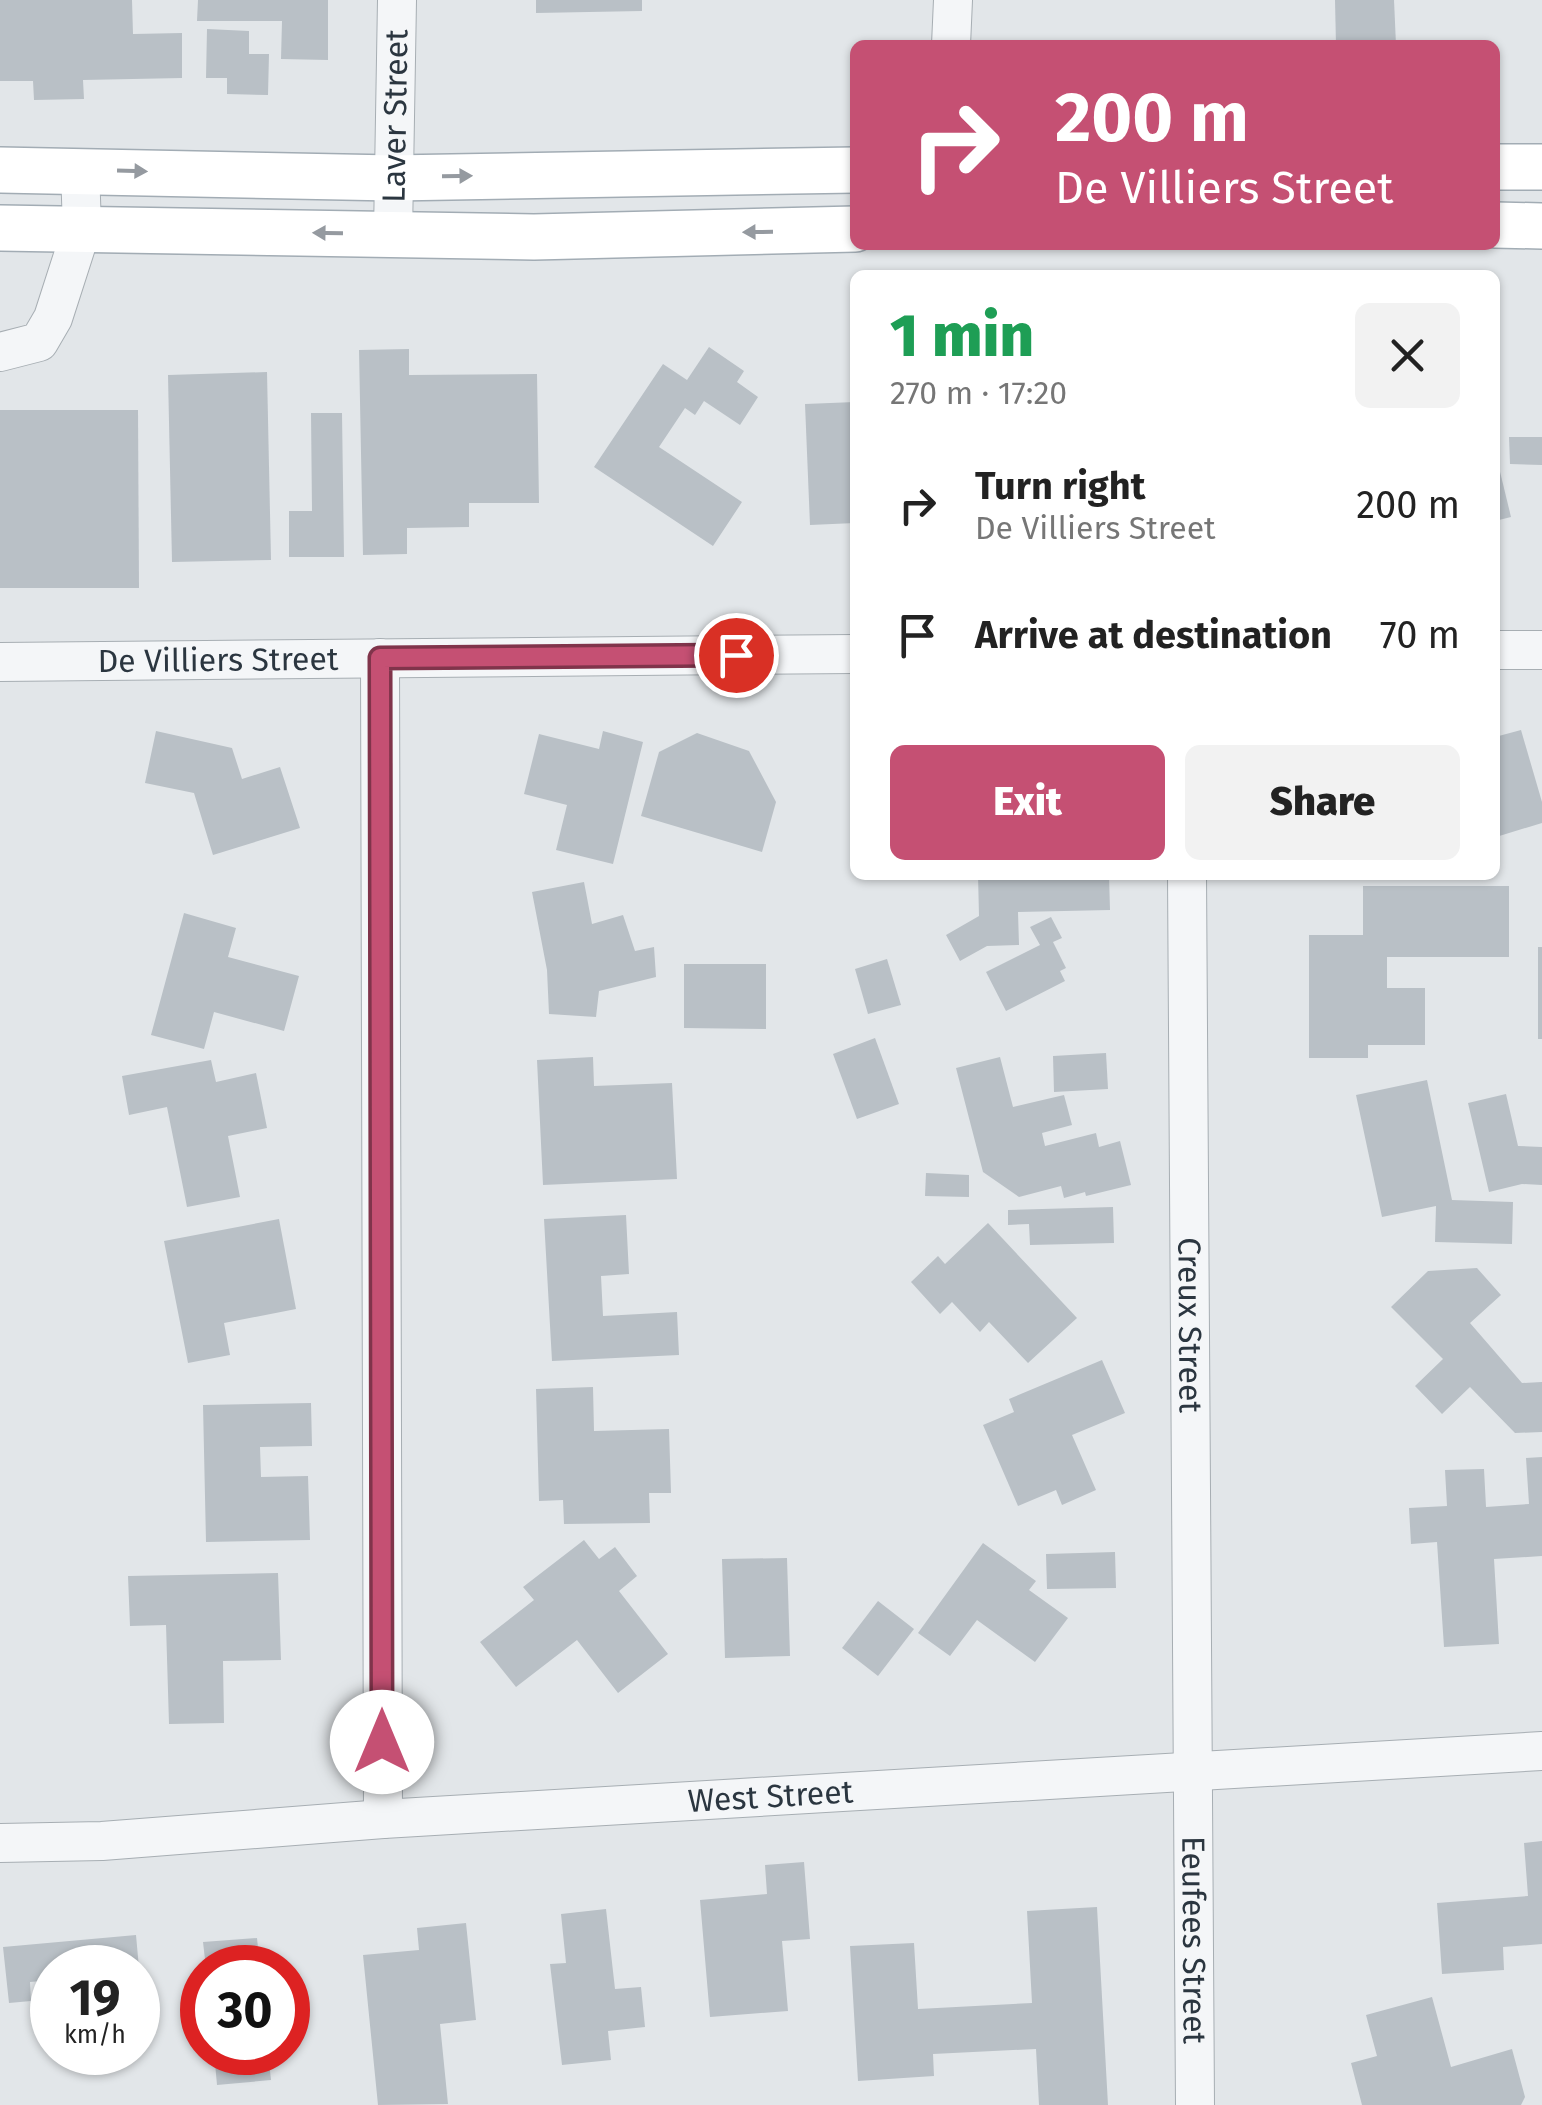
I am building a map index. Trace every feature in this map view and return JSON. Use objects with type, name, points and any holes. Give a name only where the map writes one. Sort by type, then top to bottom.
[{"type":"main road","points":[[1500,167],[1542,167]]},
{"type":"main road","points":[[0,170],[393,178],[850,170]]},
{"type":"main road","points":[[1500,225],[1542,226]]},
{"type":"main road","points":[[0,228],[534,237],[850,229]]},
{"type":"street","name":"Laver Street","points":[[393,234],[396,0]]},
{"type":"street","points":[[952,40],[953,0]]},
{"type":"street","points":[[0,352],[39,342],[54,318],[82,228],[80,169]]},
{"type":"street","points":[[1500,650],[1542,650]]},
{"type":"street","name":"De Villiers Street","points":[[0,662],[850,654]]},
{"type":"street","points":[[380,658],[382,1819]]},
{"type":"street","name":"Creux Street","points":[[1188,880],[1194,1774]]},
{"type":"street","name":"West Street","points":[[0,1843],[102,1842],[382,1819],[1542,1751]]},
{"type":"street","name":"Eeufees Street","points":[[1194,1774],[1195,2105]]},
{"type":"building","points":[[0,0],[132,0],[133,34],[182,33],[182,78],[83,80],[84,99],[34,100],[33,81],[0,81]]},
{"type":"building","points":[[198,0],[328,0],[328,60],[281,59],[282,21],[197,21]]},
{"type":"building","points":[[536,0],[642,0],[642,11],[536,13]]},
{"type":"building","points":[[1335,0],[1394,0],[1396,40],[1336,40]]},
{"type":"building","points":[[207,29],[249,31],[249,54],[269,54],[268,95],[227,94],[227,78],[206,78]]},
{"type":"building","points":[[709,347],[744,371],[737,382],[758,397],[740,425],[704,401],[695,415],[685,408],[659,447],[742,502],[713,546],[594,467],[663,364],[687,380]]},
{"type":"building","points":[[409,349],[409,375],[537,374],[539,503],[469,503],[469,527],[407,528],[407,554],[363,555],[359,350]]},
{"type":"building","points":[[267,372],[271,560],[172,562],[168,375]]},
{"type":"building","points":[[850,402],[850,523],[810,525],[805,404]]},
{"type":"building","points":[[0,410],[138,410],[139,588],[0,588]]},
{"type":"building","points":[[311,413],[342,413],[344,557],[289,557],[289,511],[312,511]]},
{"type":"building","points":[[1509,437],[1542,437],[1542,465],[1510,464]]},
{"type":"building","points":[[1500,472],[1511,517],[1500,520]]},
{"type":"building","points":[[1521,730],[1542,802],[1542,823],[1500,836],[1500,736]]},
{"type":"building","points":[[156,731],[232,748],[242,779],[280,767],[300,828],[213,855],[194,793],[145,783]]},
{"type":"building","points":[[603,731],[643,742],[613,864],[556,850],[567,805],[524,794],[539,734],[599,749]]},
{"type":"building","points":[[697,733],[749,751],[776,802],[762,852],[641,816],[659,752]]},
{"type":"building","points":[[978,880],[1109,880],[1110,910],[1018,912],[1019,945],[987,946],[960,961],[946,935],[979,916]]},
{"type":"building","points":[[584,882],[592,924],[623,915],[635,951],[654,947],[656,977],[599,991],[596,1017],[549,1014],[547,970],[532,892]]},
{"type":"building","points":[[1363,886],[1509,886],[1509,957],[1387,957],[1387,988],[1425,988],[1425,1045],[1368,1045],[1368,1058],[1309,1058],[1309,935],[1363,935]]},
{"type":"building","points":[[184,913],[236,928],[228,957],[299,976],[284,1031],[214,1012],[204,1049],[151,1035]]},
{"type":"building","points":[[1051,917],[1062,938],[1053,942],[1066,968],[1060,971],[1065,981],[1006,1011],[986,972],[1040,945],[1030,927]]},
{"type":"building","points":[[1538,947],[1542,947],[1542,1039],[1538,1039]]},
{"type":"building","points":[[887,959],[901,1005],[868,1014],[855,969]]},
{"type":"building","points":[[684,964],[766,964],[766,1029],[684,1028]]},
{"type":"building","points":[[875,1038],[899,1104],[857,1119],[833,1054]]},
{"type":"building","points":[[1106,1053],[1108,1089],[1054,1092],[1053,1056]]},
{"type":"building","points":[[593,1057],[594,1086],[672,1083],[677,1179],[543,1185],[537,1060]]},
{"type":"building","points":[[1000,1057],[1013,1107],[1064,1095],[1072,1125],[1042,1133],[1045,1146],[1096,1133],[1099,1147],[1120,1141],[1131,1185],[1064,1198],[1061,1186],[1019,1197],[983,1172],[956,1068]]},
{"type":"building","points":[[211,1060],[216,1082],[256,1073],[267,1128],[228,1136],[240,1197],[187,1207],[167,1107],[129,1115],[122,1076]]},
{"type":"building","points":[[1427,1080],[1452,1200],[1513,1202],[1512,1244],[1435,1242],[1436,1206],[1382,1217],[1356,1095]]},
{"type":"building","points":[[1506,1094],[1518,1146],[1542,1147],[1542,1185],[1522,1184],[1489,1192],[1468,1103]]},
{"type":"building","points":[[926,1173],[969,1175],[969,1197],[925,1196]]},
{"type":"building","points":[[1113,1207],[1114,1243],[1030,1245],[1029,1224],[1008,1225],[1008,1210]]},
{"type":"building","points":[[626,1215],[629,1274],[601,1276],[603,1316],[677,1312],[679,1355],[552,1361],[544,1219]]},
{"type":"building","points":[[279,1219],[296,1309],[224,1323],[230,1355],[188,1363],[164,1241]]},
{"type":"building","points":[[988,1223],[1077,1318],[1028,1363],[989,1322],[980,1332],[952,1302],[940,1314],[911,1282],[938,1256],[945,1264]]},
{"type":"building","points":[[1477,1268],[1501,1295],[1470,1323],[1522,1383],[1542,1382],[1542,1432],[1515,1433],[1470,1387],[1442,1414],[1415,1386],[1443,1359],[1391,1307],[1428,1271]]},
{"type":"building","points":[[1102,1360],[1125,1413],[1072,1435],[1096,1490],[1062,1505],[1056,1490],[1018,1506],[983,1425],[1014,1412],[1009,1399]]},
{"type":"building","points":[[593,1387],[594,1431],[669,1429],[671,1493],[649,1493],[650,1523],[564,1524],[563,1500],[539,1501],[536,1389]]},
{"type":"building","points":[[311,1403],[312,1446],[260,1447],[261,1477],[308,1476],[310,1540],[206,1542],[203,1405]]},
{"type":"building","points":[[1542,1457],[1542,1556],[1494,1559],[1499,1644],[1444,1647],[1437,1542],[1411,1544],[1409,1508],[1447,1506],[1445,1470],[1484,1469],[1486,1507],[1529,1504],[1526,1458]]},
{"type":"building","points":[[584,1540],[599,1559],[615,1547],[637,1576],[619,1591],[668,1654],[618,1693],[577,1640],[516,1687],[480,1642],[534,1600],[523,1587]]},
{"type":"building","points":[[983,1543],[1036,1581],[1029,1590],[1068,1618],[1035,1662],[977,1620],[950,1656],[918,1633]]},
{"type":"building","points":[[1115,1552],[1116,1588],[1047,1589],[1046,1554]]},
{"type":"building","points":[[787,1558],[790,1656],[725,1658],[722,1559]]},
{"type":"building","points":[[278,1573],[281,1660],[223,1661],[224,1723],[169,1724],[166,1625],[130,1626],[128,1576]]},
{"type":"building","points":[[878,1601],[914,1629],[878,1676],[842,1648]]},
{"type":"building","points":[[1542,1841],[1542,1944],[1503,1947],[1504,1970],[1442,1974],[1437,1903],[1528,1896],[1524,1843]]},
{"type":"building","points":[[804,1862],[810,1939],[782,1941],[788,2011],[710,2017],[700,1900],[767,1894],[765,1865]]},
{"type":"building","points":[[1097,1907],[1108,2105],[1039,2105],[1036,2049],[933,2054],[934,2076],[858,2081],[850,1946],[914,1943],[918,2009],[1032,2003],[1027,1911]]},
{"type":"building","points":[[606,1909],[615,1989],[641,1987],[645,2027],[608,2031],[611,2060],[562,2065],[550,1964],[566,1963],[561,1914]]},
{"type":"building","points":[[466,1923],[476,2020],[440,2024],[448,2104],[378,2105],[363,1955],[419,1950],[417,1928]]},
{"type":"building","points":[[136,1935],[137,1945],[30,1945],[30,2001],[9,2003],[3,1947]]},
{"type":"building","points":[[257,1938],[258,1945],[203,1945],[203,1942]]},
{"type":"building","points":[[1432,1997],[1451,2067],[1512,2049],[1525,2097],[1521,2105],[1362,2105],[1351,2063],[1377,2056],[1366,2015]]},
{"type":"building","points":[[216,2075],[270,2075],[271,2080],[217,2085]]},
{"type":"route","points":[[382,1742],[380,658],[736,655]]}]
